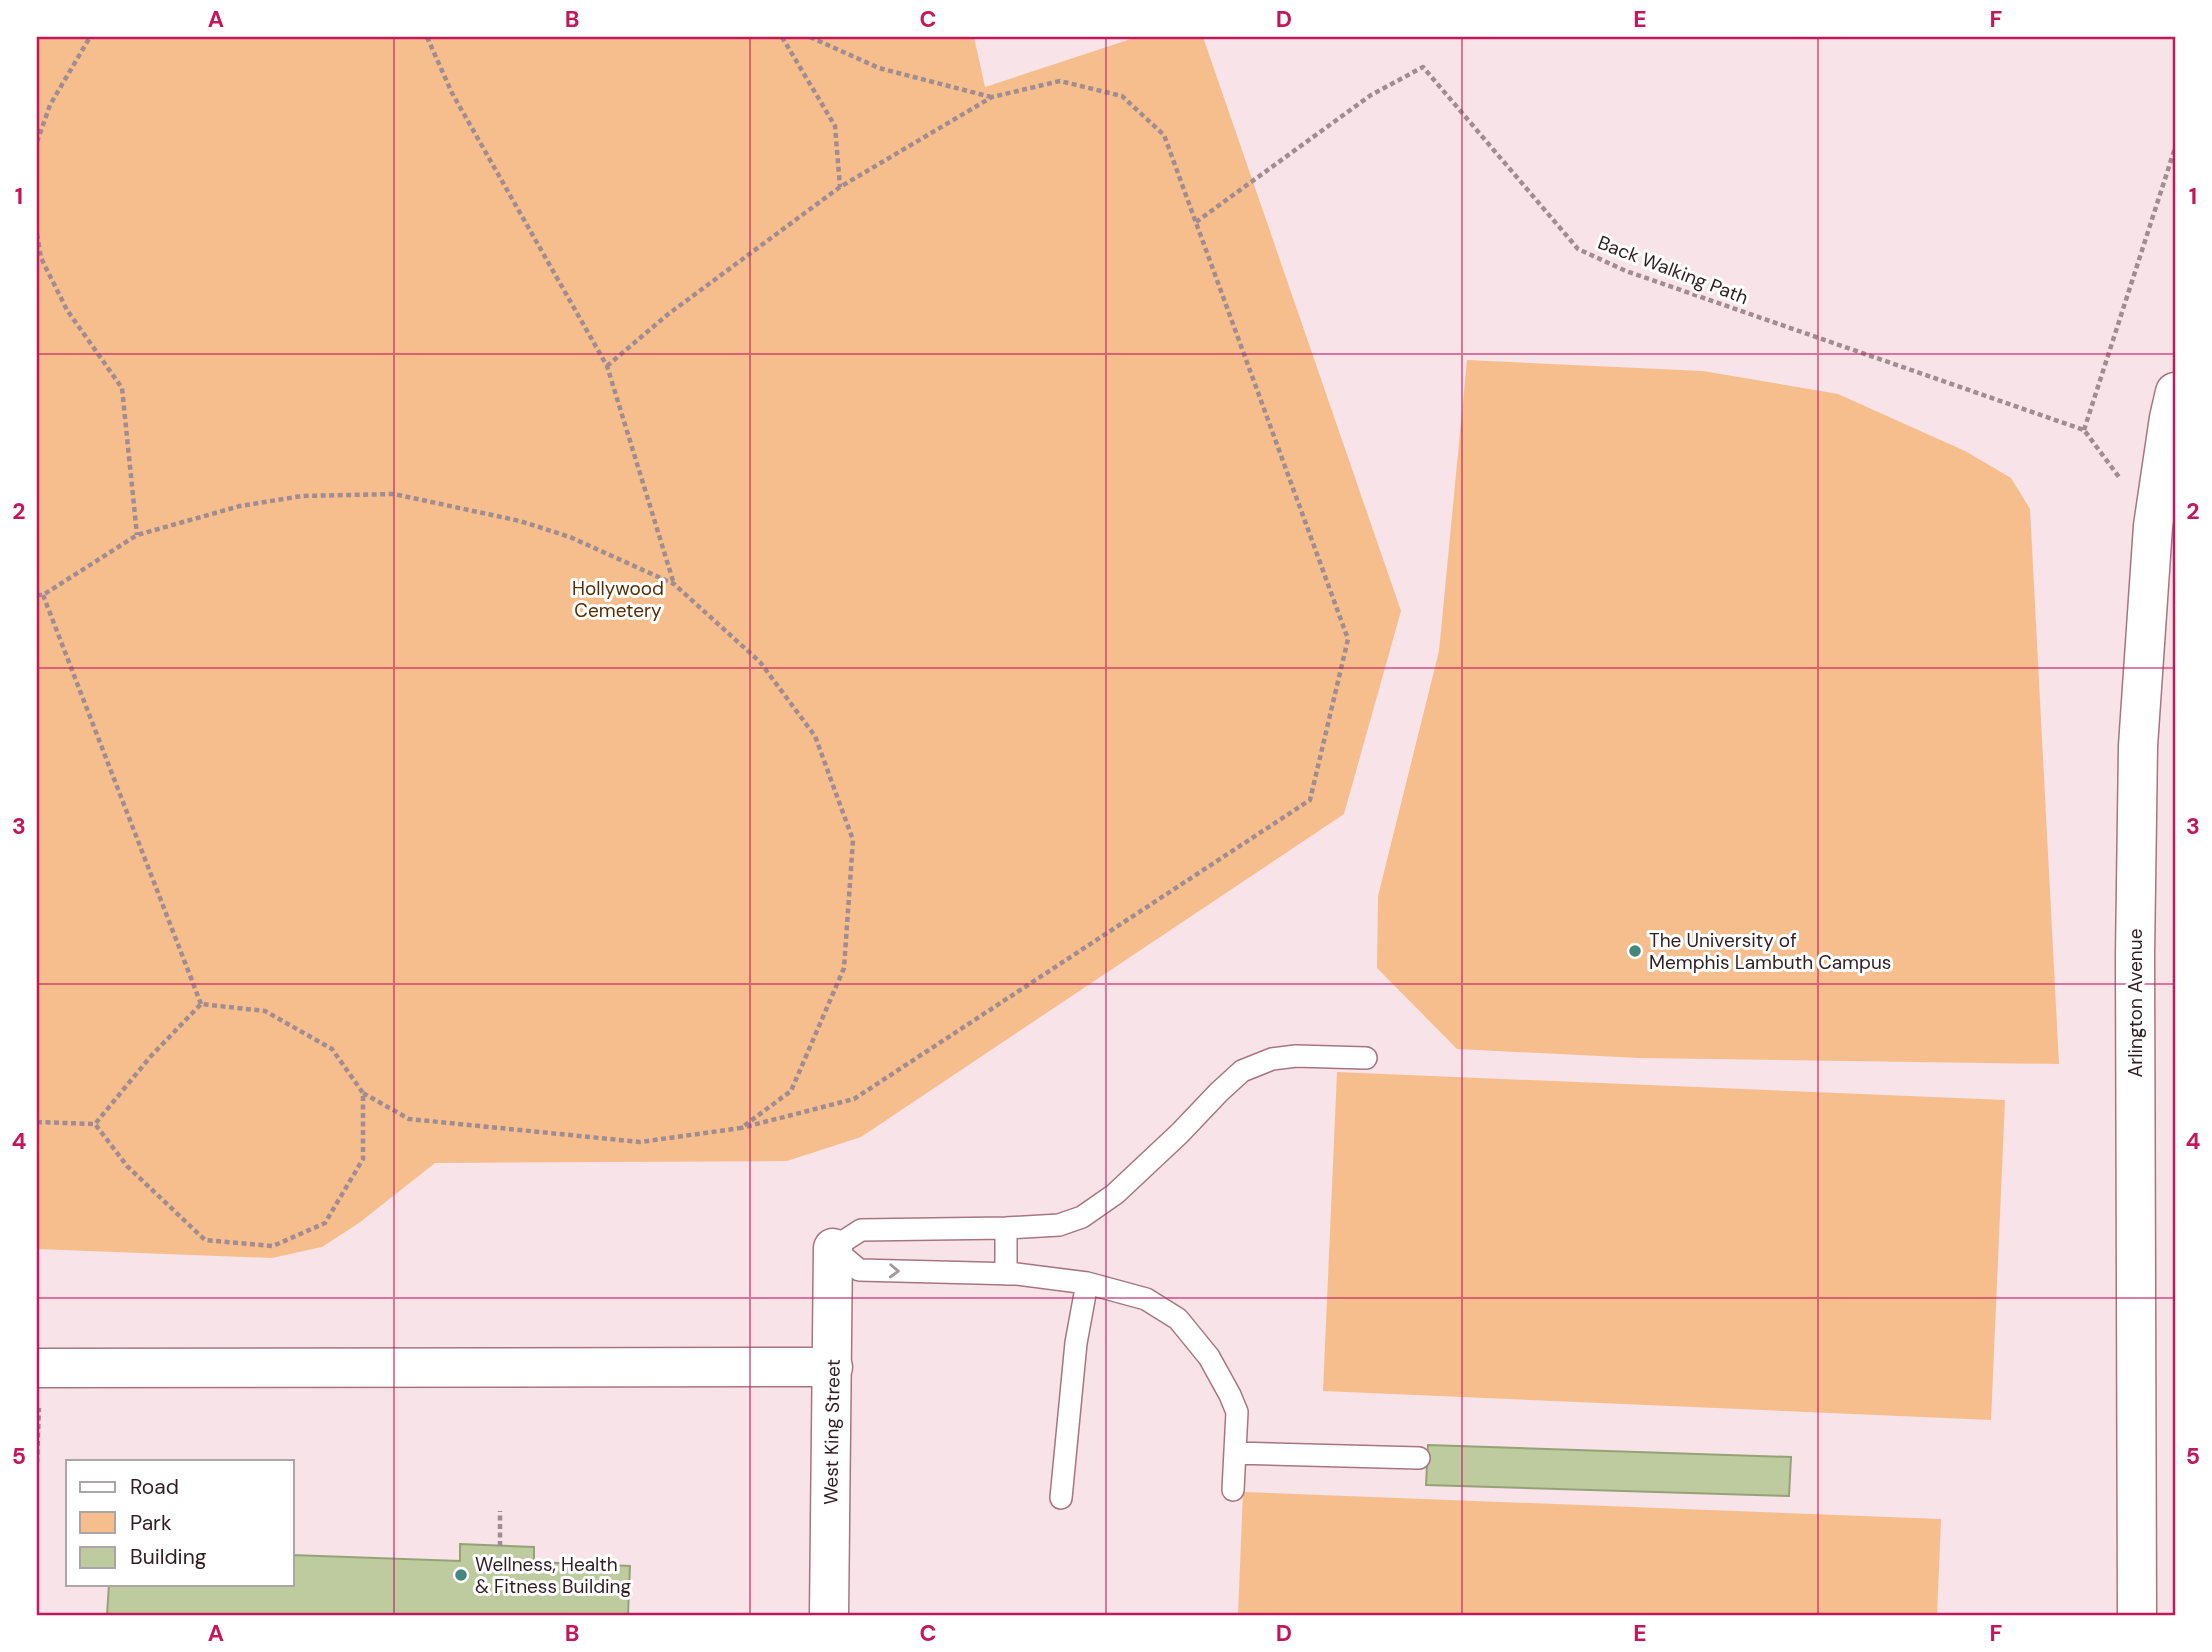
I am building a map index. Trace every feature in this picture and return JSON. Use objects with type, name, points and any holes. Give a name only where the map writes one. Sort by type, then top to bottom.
[{"type":"street","name":"Arlington Avenue","points":[[2137,1615],[2135,904],[2138,746],[2164,527],[2169,418],[2175,393]]},
{"type":"street","name":"West King Street","points":[[829,1615],[833,1248]]},
{"type":"street","points":[[39,1368],[833,1367]]},
{"type":"lane","points":[[1233,1490],[1237,1412],[1230,1395],[1209,1357],[1178,1319],[1146,1299],[1087,1283],[1006,1274],[859,1270],[833,1248],[861,1230],[1059,1225],[1082,1217],[1115,1194],[1242,1071],[1272,1059],[1296,1056],[1366,1058]]},
{"type":"lane","points":[[1006,1228],[1006,1274]]},
{"type":"lane","points":[[1061,1498],[1076,1343],[1087,1283]]},
{"type":"lane","points":[[1235,1453],[1419,1458]]},
{"type":"path","points":[[37,142],[50,105],[90,37]]},
{"type":"path","points":[[427,37],[452,93],[607,366],[674,584]]},
{"type":"path","points":[[782,37],[835,125],[841,187]]},
{"type":"path","points":[[810,37],[879,68],[992,97]]},
{"type":"path","name":"Back Walking Path","points":[[1196,222],[1371,95],[1423,68],[1578,249],[1626,271],[2084,430]]},
{"type":"path","points":[[201,1004],[265,1011],[332,1049],[363,1093],[409,1119],[640,1142],[741,1128],[854,1099],[1310,800],[1348,639],[1164,135],[1122,96],[1060,81],[992,97],[841,187],[667,315],[607,366]]},
{"type":"path","points":[[2164,527],[2084,430],[2175,148]]},
{"type":"path","points":[[37,234],[41,258],[67,310],[122,388],[137,535]]},
{"type":"path","points":[[201,1004],[40,595],[137,535],[240,506],[289,498],[394,495],[520,521],[570,537],[674,584],[760,662],[815,736],[853,840],[844,968],[791,1091],[741,1128]]},
{"type":"path","points":[[94,1124],[150,1056],[201,1004]]},
{"type":"path","points":[[37,1122],[94,1124],[127,1166],[205,1240],[273,1246],[325,1223],[363,1159],[363,1093]]},
{"type":"path","points":[[37,1463],[39,1368]]},
{"type":"path","points":[[500,1511],[500,1546]]},
{"type":"green space","name":"Hollywood Cemetery","points":[[37,37],[974,37],[985,87],[1137,37],[1203,37],[1401,611],[1344,814],[861,1137],[787,1161],[435,1163],[359,1223],[322,1247],[272,1258],[37,1249]]},
{"type":"green space","points":[[1467,360],[1703,371],[1838,394],[1965,451],[2011,478],[2030,509],[2059,1064],[1639,1058],[1457,1049],[1377,968],[1378,896],[1439,651]]},
{"type":"green space","points":[[1337,1072],[2005,1100],[1991,1420],[1323,1391]]},
{"type":"green space","points":[[1243,1492],[1941,1519],[1937,1615],[1238,1615]]},
{"type":"building","points":[[1428,1445],[1791,1457],[1789,1496],[1426,1485]]},
{"type":"building","name":"Wellness, Health & Fitness Building","points":[[460,1544],[534,1547],[534,1562],[630,1566],[628,1615],[107,1615],[109,1586],[294,1586],[294,1555],[460,1561]]},
{"type":"place","name":"The University of Memphis Lambuth Campus","points":[[1635,951]]},
{"type":"place","name":"Wellness, Health & Fitness Building","points":[[461,1575]]}]
